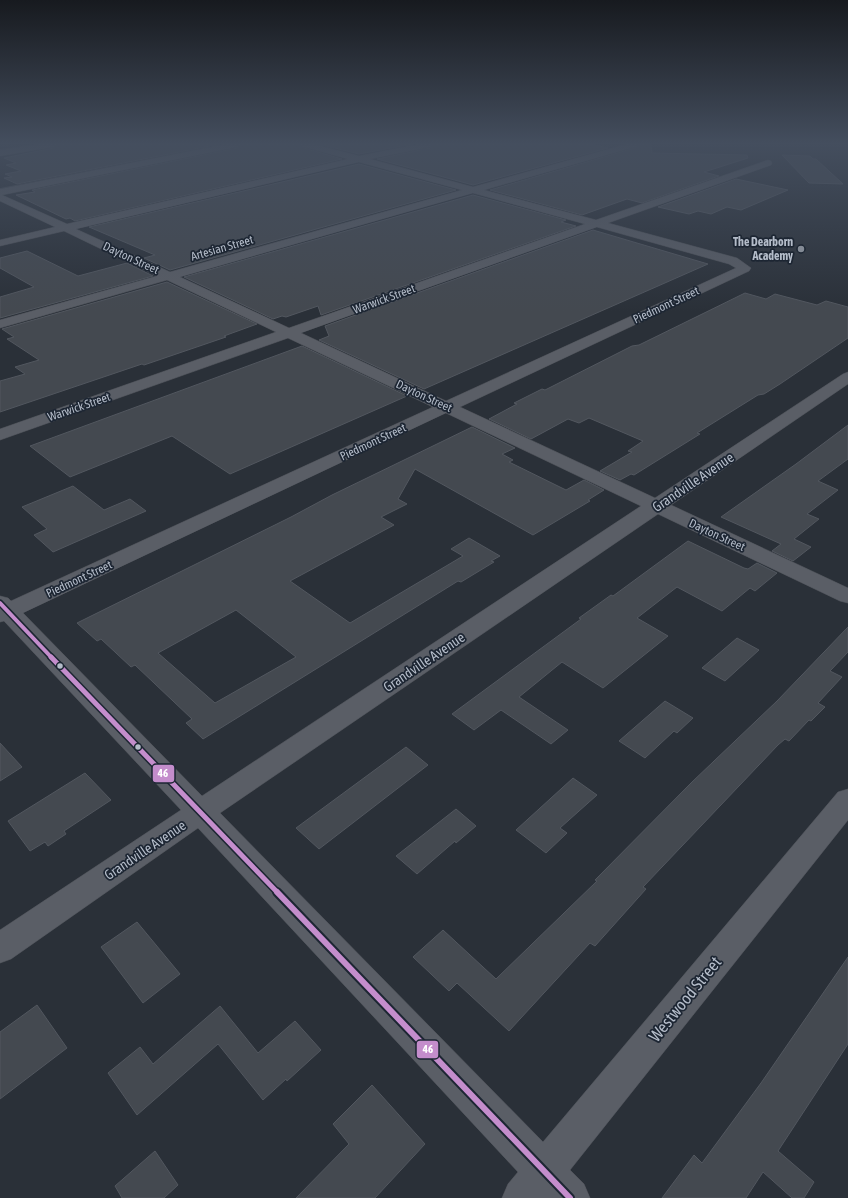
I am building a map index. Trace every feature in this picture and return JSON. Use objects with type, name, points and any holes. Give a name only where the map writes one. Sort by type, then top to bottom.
[{"type":"street","name":"Dayton Street","points":[[8,200],[848,596]]},
{"type":"street","points":[[0,243],[185,200]]},
{"type":"street","name":"Artesian Street","points":[[0,324],[437,200]]},
{"type":"street","points":[[508,200],[597,224]]},
{"type":"street","name":"Warwick Street","points":[[0,435],[665,200]]},
{"type":"street","name":"Piedmont Street","points":[[3,610],[448,407],[745,268],[733,261],[597,224]]},
{"type":"street","name":"Grandville Avenue","points":[[0,948],[201,811],[848,377]]},
{"type":"street","points":[[3,610],[201,811],[570,1198]]},
{"type":"street","name":"Westwood Street","points":[[522,1198],[848,800]]},
{"type":"building","points":[[26,200],[166,200],[75,221],[70,218],[66,219]]},
{"type":"building","points":[[205,200],[421,200],[170,270],[144,258],[155,255],[89,227]]},
{"type":"building","points":[[456,200],[491,200],[566,220],[561,222],[576,226],[321,315],[318,306],[286,317],[282,316],[273,319],[184,277]]},
{"type":"building","points":[[526,200],[624,200],[582,215]]},
{"type":"building","points":[[630,200],[651,200],[642,203]]},
{"type":"building","points":[[678,200],[765,200],[741,210],[727,207],[711,214],[698,211],[689,214],[658,207]]},
{"type":"building","points":[[593,230],[708,264],[424,389],[319,340],[329,336],[325,326]]},
{"type":"building","points":[[27,251],[78,276],[127,263],[153,276],[0,318],[0,297],[34,287],[0,268],[0,258]]},
{"type":"building","points":[[167,282],[257,324],[224,336],[226,337],[0,412],[0,381],[25,374],[15,367],[39,360],[7,339],[14,337],[2,329]]},
{"type":"building","points":[[745,293],[766,299],[775,294],[817,305],[826,301],[848,307],[848,338],[780,384],[764,394],[758,395],[697,433],[700,434],[634,475],[631,474],[620,480],[600,471],[632,452],[628,451],[643,441],[589,418],[579,423],[568,419],[531,439],[489,419],[517,404],[514,403],[542,389],[545,390],[632,346],[639,345]]},
{"type":"building","points":[[302,346],[407,396],[230,474],[172,436],[70,477],[30,446]]},
{"type":"building","points":[[848,425],[848,459],[818,481],[838,490],[807,514],[819,519],[794,539],[811,547],[793,561],[772,551],[781,544],[721,517],[796,464]]},
{"type":"building","points":[[472,427],[515,448],[502,454],[513,460],[509,462],[566,490],[584,480],[604,490],[588,500],[590,501],[533,535],[415,469],[398,499],[407,504],[381,517],[394,525],[290,581],[350,623],[463,556],[451,549],[469,538],[500,556],[491,561],[494,562],[461,582],[458,581],[203,739],[186,723],[192,719],[135,665],[131,667],[101,639],[97,641],[77,623],[291,517],[332,495]],"holes":[[[236,610],[296,657],[215,703],[158,653]]]},
{"type":"building","points":[[73,486],[104,510],[130,499],[146,511],[53,552],[34,535],[47,529],[22,507]]},
{"type":"building","points":[[688,541],[744,568],[748,569],[757,563],[777,573],[755,591],[750,588],[722,611],[677,587],[637,618],[668,636],[603,688],[562,662],[519,697],[568,730],[551,744],[501,710],[474,730],[452,714],[581,619],[579,618],[611,595],[613,596]]},
{"type":"building","points":[[848,627],[848,652],[830,671],[842,677],[818,703],[825,707],[811,721],[809,720],[789,741],[785,739],[778,745],[643,887],[646,889],[595,946],[590,943],[509,1031],[457,983],[449,991],[413,957],[443,930],[496,979],[597,881],[595,880],[692,782],[777,701]]},
{"type":"building","points":[[737,638],[759,650],[725,681],[702,668]]},
{"type":"building","points":[[665,701],[693,718],[677,733],[674,731],[645,758],[619,741]]},
{"type":"building","points":[[0,743],[22,767],[0,781]]},
{"type":"building","points":[[406,747],[428,765],[319,849],[296,828]]},
{"type":"building","points":[[85,773],[111,800],[64,831],[66,834],[48,846],[45,842],[30,851],[8,821]]},
{"type":"building","points":[[573,778],[597,795],[560,828],[567,833],[546,853],[516,830]]},
{"type":"building","points":[[456,809],[476,826],[456,843],[455,841],[417,874],[396,856]]},
{"type":"building","points":[[137,922],[180,974],[143,1003],[101,947]]},
{"type":"building","points":[[848,957],[848,1044],[778,1151],[814,1182],[804,1198],[792,1198],[763,1172],[746,1198],[662,1198],[694,1155],[702,1163],[761,1083]]},
{"type":"building","points":[[37,1005],[67,1048],[0,1099],[0,1032]]},
{"type":"building","points":[[220,1006],[258,1053],[295,1021],[321,1050],[287,1081],[286,1079],[263,1100],[218,1044],[137,1115],[108,1073],[140,1047],[153,1064]]},
{"type":"building","points":[[372,1085],[425,1144],[375,1198],[296,1198],[349,1144],[333,1124]]},
{"type":"building","points":[[155,1151],[178,1185],[164,1198],[122,1198],[115,1186]]},
{"type":"transit line","name":"46","points":[[0,603],[570,1198]]},
{"type":"place","name":"The Dearborn Academy","points":[[801,249]]}]
